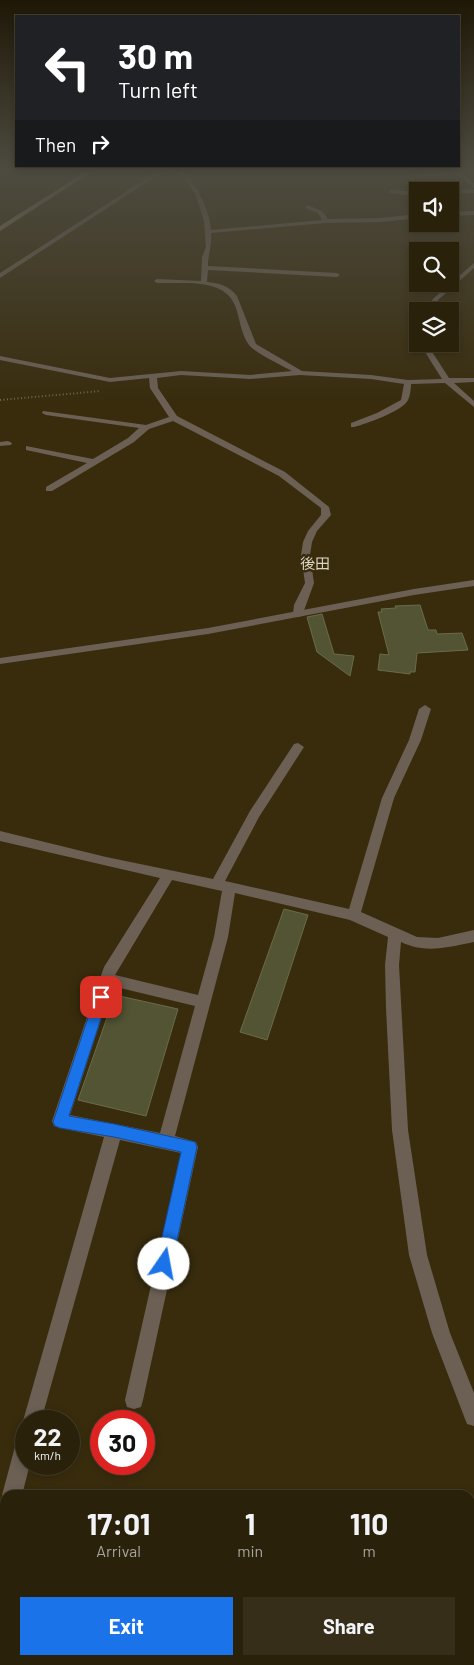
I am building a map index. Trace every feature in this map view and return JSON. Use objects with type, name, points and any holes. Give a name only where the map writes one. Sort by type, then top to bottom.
[{"type":"street","points":[[0,276],[43,249]]},
{"type":"street","points":[[204,283],[205,257],[208,249]]},
{"type":"street","points":[[434,302],[474,265]]},
{"type":"street","points":[[205,268],[279,275],[338,272],[336,283]]},
{"type":"street","points":[[156,281],[204,283],[223,286],[236,300],[244,322],[247,339],[300,373]]},
{"type":"street","points":[[429,352],[447,382],[474,405]]},
{"type":"street","points":[[0,358],[110,380],[181,373],[250,377],[300,373],[371,377],[408,382],[474,380]]},
{"type":"street","points":[[154,377],[154,388],[174,418],[282,474],[325,507],[326,515],[314,527],[306,542],[309,586],[298,604],[298,614]]},
{"type":"street","points":[[354,425],[369,421],[398,405],[404,400],[408,382]]},
{"type":"street","points":[[46,413],[146,427]]},
{"type":"street","points":[[49,489],[131,440],[146,427],[174,418]]},
{"type":"street","points":[[29,448],[94,462]]},
{"type":"street","points":[[0,661],[208,631],[414,592],[474,583]]},
{"type":"street","points":[[353,915],[388,798],[415,740],[425,709]]},
{"type":"street","points":[[166,1142],[221,937],[225,867],[280,773],[298,747]]},
{"type":"street","points":[[0,836],[106,862],[223,885],[353,915],[416,943],[438,944],[474,936]]},
{"type":"street","points":[[134,1400],[190,1147],[114,1130],[60,1122],[111,966],[169,874]]},
{"type":"street","points":[[395,934],[392,965],[393,1008],[400,1130],[418,1255],[441,1334],[474,1417]]},
{"type":"street","points":[[107,979],[203,1002]]},
{"type":"street","points":[[35,1410],[114,1130]]},
{"type":"street","points":[[13,1490],[17,1475]]},
{"type":"path","points":[[0,400],[107,390]]},
{"type":"building","points":[[420,605],[428,630],[436,630],[437,634],[462,633],[468,650],[417,653],[415,672],[410,672],[410,674],[378,670],[380,654],[389,655],[378,612],[382,612],[381,609],[396,608],[395,606]]},
{"type":"building","points":[[322,614],[334,654],[354,656],[350,676],[317,652],[307,617]]},
{"type":"building","points":[[284,909],[308,915],[267,1040],[240,1032]]},
{"type":"building","points":[[115,995],[178,1009],[146,1116],[78,1100]]},
{"type":"district","name":"後田","points":[[315,563]]},
{"type":"route","points":[[101,997],[60,1122],[114,1130],[190,1147],[164,1264]]}]
